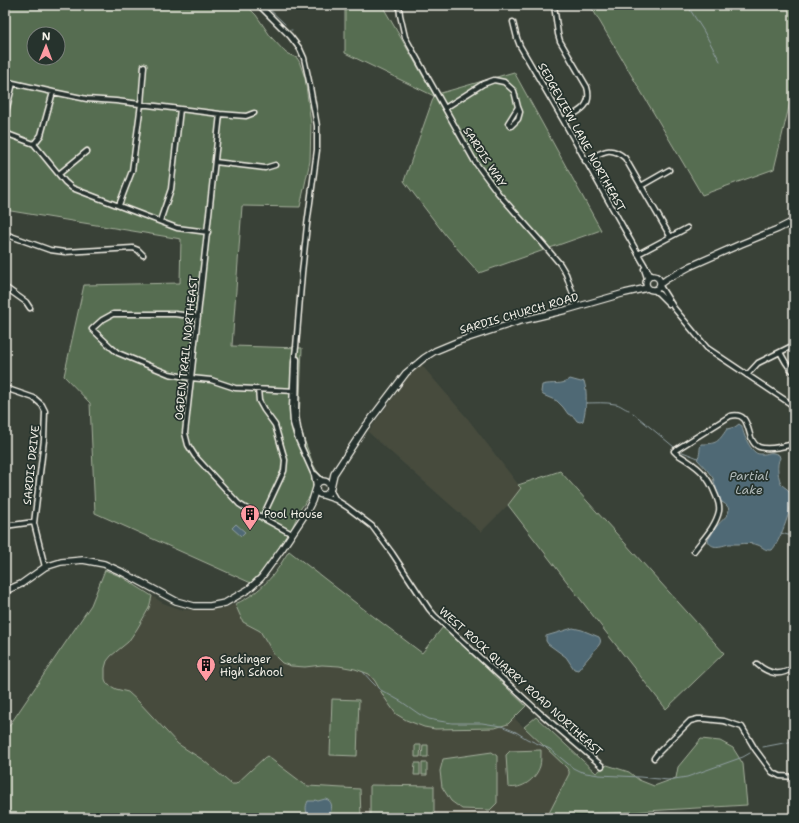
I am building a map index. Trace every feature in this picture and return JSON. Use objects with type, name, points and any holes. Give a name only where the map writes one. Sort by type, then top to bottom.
[{"type":"street","points":[[5,591],[21,584],[45,567],[60,562],[83,560],[104,564],[176,601],[194,606],[210,606],[225,603],[249,589],[261,578],[282,549],[312,502],[316,487],[316,480],[298,442],[293,423],[292,411],[294,362],[305,245],[317,150],[317,126],[304,58],[300,49],[290,36],[259,5]]},
{"type":"street","name":"SARDIS WAY","points":[[400,5],[400,15],[405,37],[475,162],[498,193],[525,222],[560,264],[566,274],[577,306]]},
{"type":"street","points":[[554,5],[560,41],[587,86],[589,94],[588,102],[583,109],[563,120]]},
{"type":"street","name":"SEDGEVIEW LANE NORTHEAST","points":[[514,22],[520,46],[641,259],[648,281]]},
{"type":"street","points":[[119,205],[132,171],[141,104],[144,66]]},
{"type":"street","points":[[445,108],[483,84],[494,80],[504,82],[514,91],[518,107]]},
{"type":"street","points":[[5,81],[87,99],[116,101],[220,114],[246,116],[254,113]]},
{"type":"street","points":[[5,116],[13,83]]},
{"type":"street","points":[[34,144],[41,135],[53,92]]},
{"type":"street","points":[[160,221],[171,189],[180,109]]},
{"type":"street","name":"OGDEN TRAIL NORTHEAST","points":[[220,114],[185,433],[188,445],[195,456],[238,504],[292,534]]},
{"type":"street","points":[[5,133],[34,144],[65,182],[72,188],[177,228],[208,232]]},
{"type":"street","points":[[585,161],[607,150],[613,150],[626,158],[670,236]]},
{"type":"street","points":[[59,174],[87,151]]},
{"type":"street","points":[[215,162],[266,168],[275,165]]},
{"type":"street","points":[[642,186],[669,170]]},
{"type":"street","points":[[794,221],[691,266],[658,278],[656,276],[648,281],[649,289],[654,290],[674,308],[707,348],[794,406]]},
{"type":"street","points":[[638,254],[687,228]]},
{"type":"street","points":[[5,234],[54,251],[78,252],[134,248],[143,255]]},
{"type":"street","points":[[654,290],[667,279],[691,266]]},
{"type":"street","points":[[658,278],[660,279],[660,285],[674,308]]},
{"type":"street","name":"SARDIS CHURCH ROAD","points":[[331,488],[334,474],[365,427],[406,374],[424,358],[435,351],[479,334],[520,321],[625,293],[648,281]]},
{"type":"street","points":[[5,287],[26,302],[30,308]]},
{"type":"street","points":[[198,317],[175,314],[113,314],[102,320],[92,329],[118,353],[169,374],[211,380],[235,388],[294,391]]},
{"type":"street","points":[[747,375],[758,363],[794,345]]},
{"type":"street","points":[[780,352],[787,365],[794,372]]},
{"type":"street","name":"SARDIS DRIVE","points":[[5,388],[34,398],[42,405],[45,411],[44,440],[34,522],[45,567]]},
{"type":"street","points":[[258,389],[259,401],[275,426],[285,460],[284,471],[262,518]]},
{"type":"street","points":[[694,551],[714,525],[719,512],[719,505],[709,480],[700,470],[674,451],[730,416],[735,415],[741,416],[745,420],[751,437],[758,447],[767,448],[794,444]]},
{"type":"street","points":[[312,471],[323,481],[329,483],[336,500]]},
{"type":"street","name":"SARDIS CHURCH ROAD","points":[[323,481],[334,474]]},
{"type":"street","points":[[316,487],[323,481]]},
{"type":"street","points":[[316,487],[318,493],[323,496]]},
{"type":"street","points":[[312,502],[328,494],[331,488]]},
{"type":"street","name":"WEST ROCK QUARRY ROAD NORTHEAST","points":[[323,496],[336,500],[355,512],[372,526],[392,552],[435,616],[530,703],[602,766]]},
{"type":"street","points":[[5,526],[34,522]]},
{"type":"street","points":[[757,664],[770,673],[786,672],[794,667]]},
{"type":"street","points":[[654,758],[690,721],[698,719],[724,721],[742,727],[755,749],[772,772],[780,776],[794,777]]},
{"type":"shaded area","points":[[419,362],[468,419],[521,488],[508,505],[481,532],[368,432]]},
{"type":"shaded area","points":[[152,596],[163,603],[183,610],[215,610],[235,604],[243,622],[260,631],[274,655],[305,667],[322,665],[339,666],[355,669],[369,674],[375,681],[384,697],[424,727],[435,729],[495,728],[508,724],[514,718],[566,767],[569,774],[547,817],[525,818],[361,818],[360,789],[308,786],[267,756],[236,784],[231,784],[203,760],[178,744],[128,692],[116,689],[107,684],[105,679],[105,668],[107,661],[137,629],[149,608]]},
{"type":"green space","points":[[5,5],[246,5],[256,15],[271,37],[286,53],[297,58],[299,61],[305,78],[311,124],[310,161],[300,207],[242,206],[232,346],[302,348],[299,422],[313,464],[324,478],[301,508],[283,548],[251,583],[95,513],[90,403],[64,376],[84,285],[180,283],[181,239],[5,210]]},
{"type":"green space","points":[[345,5],[384,5],[383,7],[434,95],[514,72],[601,230],[479,273],[446,236],[404,181],[434,96],[345,53]]},
{"type":"green space","points":[[590,5],[794,5],[794,86],[774,169],[702,195]]},
{"type":"green space","points":[[560,471],[724,653],[666,709],[508,505],[521,488],[518,485]]},
{"type":"green space","points":[[289,551],[422,653],[443,627],[526,706],[508,724],[495,728],[435,729],[424,727],[406,720],[396,714],[369,674],[355,669],[339,666],[322,665],[305,667],[291,666],[282,663],[274,655],[260,631],[243,622],[235,604],[241,602],[256,592],[265,584]]},
{"type":"green space","points":[[105,570],[122,577],[152,596],[149,608],[128,642],[107,661],[105,668],[105,679],[107,684],[116,689],[128,692],[178,744],[203,760],[231,784],[236,784],[267,756],[308,786],[360,789],[361,818],[5,818],[5,732],[91,605]]},
{"type":"green space","points":[[332,699],[359,700],[357,756],[330,755]]},
{"type":"green space","points":[[536,717],[596,773],[607,765],[629,772],[639,780],[654,786],[676,778],[678,767],[701,739],[720,741],[733,748],[743,764],[747,805],[547,817],[569,774],[569,771],[524,727]]},
{"type":"green space","points":[[415,745],[421,745],[420,757],[415,757]]},
{"type":"green space","points":[[423,745],[428,745],[428,757],[422,757]]},
{"type":"green space","points":[[541,750],[540,766],[532,779],[518,787],[508,787],[506,755],[510,751]]},
{"type":"green space","points":[[492,752],[497,756],[497,803],[490,810],[462,809],[451,801],[442,787],[440,771],[443,759]]},
{"type":"green space","points":[[415,763],[420,763],[420,775],[414,775]]},
{"type":"green space","points":[[422,763],[427,763],[427,775],[422,775]]},
{"type":"green space","points":[[370,785],[434,786],[434,818],[370,818]]},
{"type":"water","points":[[570,379],[581,382],[584,381],[586,396],[585,412],[583,421],[580,422],[568,414],[557,401],[543,395],[541,392],[542,385],[561,383]]},
{"type":"water","name":"Partial Lake","points":[[739,424],[742,426],[744,434],[754,451],[760,454],[771,453],[779,455],[779,479],[782,485],[790,492],[791,500],[787,519],[778,541],[772,550],[764,549],[758,545],[748,543],[714,546],[709,543],[708,540],[716,527],[726,517],[729,510],[725,504],[720,501],[713,478],[697,459],[700,446],[701,444],[714,443],[727,429],[735,427]]},
{"type":"water","points":[[236,524],[245,532],[241,536],[232,528]]},
{"type":"water","points":[[573,628],[599,637],[600,640],[599,645],[578,670],[574,669],[566,657],[546,641],[546,636]]},
{"type":"water","points":[[325,799],[331,804],[330,813],[311,818],[306,810],[308,801]]},
{"type":"waterway","points":[[254,5],[284,34]]},
{"type":"waterway","points":[[265,5],[285,24]]},
{"type":"waterway","points":[[687,5],[720,61]]},
{"type":"waterway","points":[[586,403],[617,404],[629,410]]},
{"type":"waterway","points":[[633,413],[674,447]]},
{"type":"waterway","points":[[680,451],[698,458]]},
{"type":"waterway","points":[[781,533],[794,535]]},
{"type":"waterway","points":[[363,672],[379,689],[429,719],[452,723],[482,723],[501,726],[550,749],[573,768],[586,773],[668,780],[687,777],[743,757],[750,753]]},
{"type":"waterway","points":[[763,747],[794,741]]},
{"type":"place","name":"Pool House","points":[[250,531]]},
{"type":"place","name":"Seckinger High School","points":[[206,682]]}]
